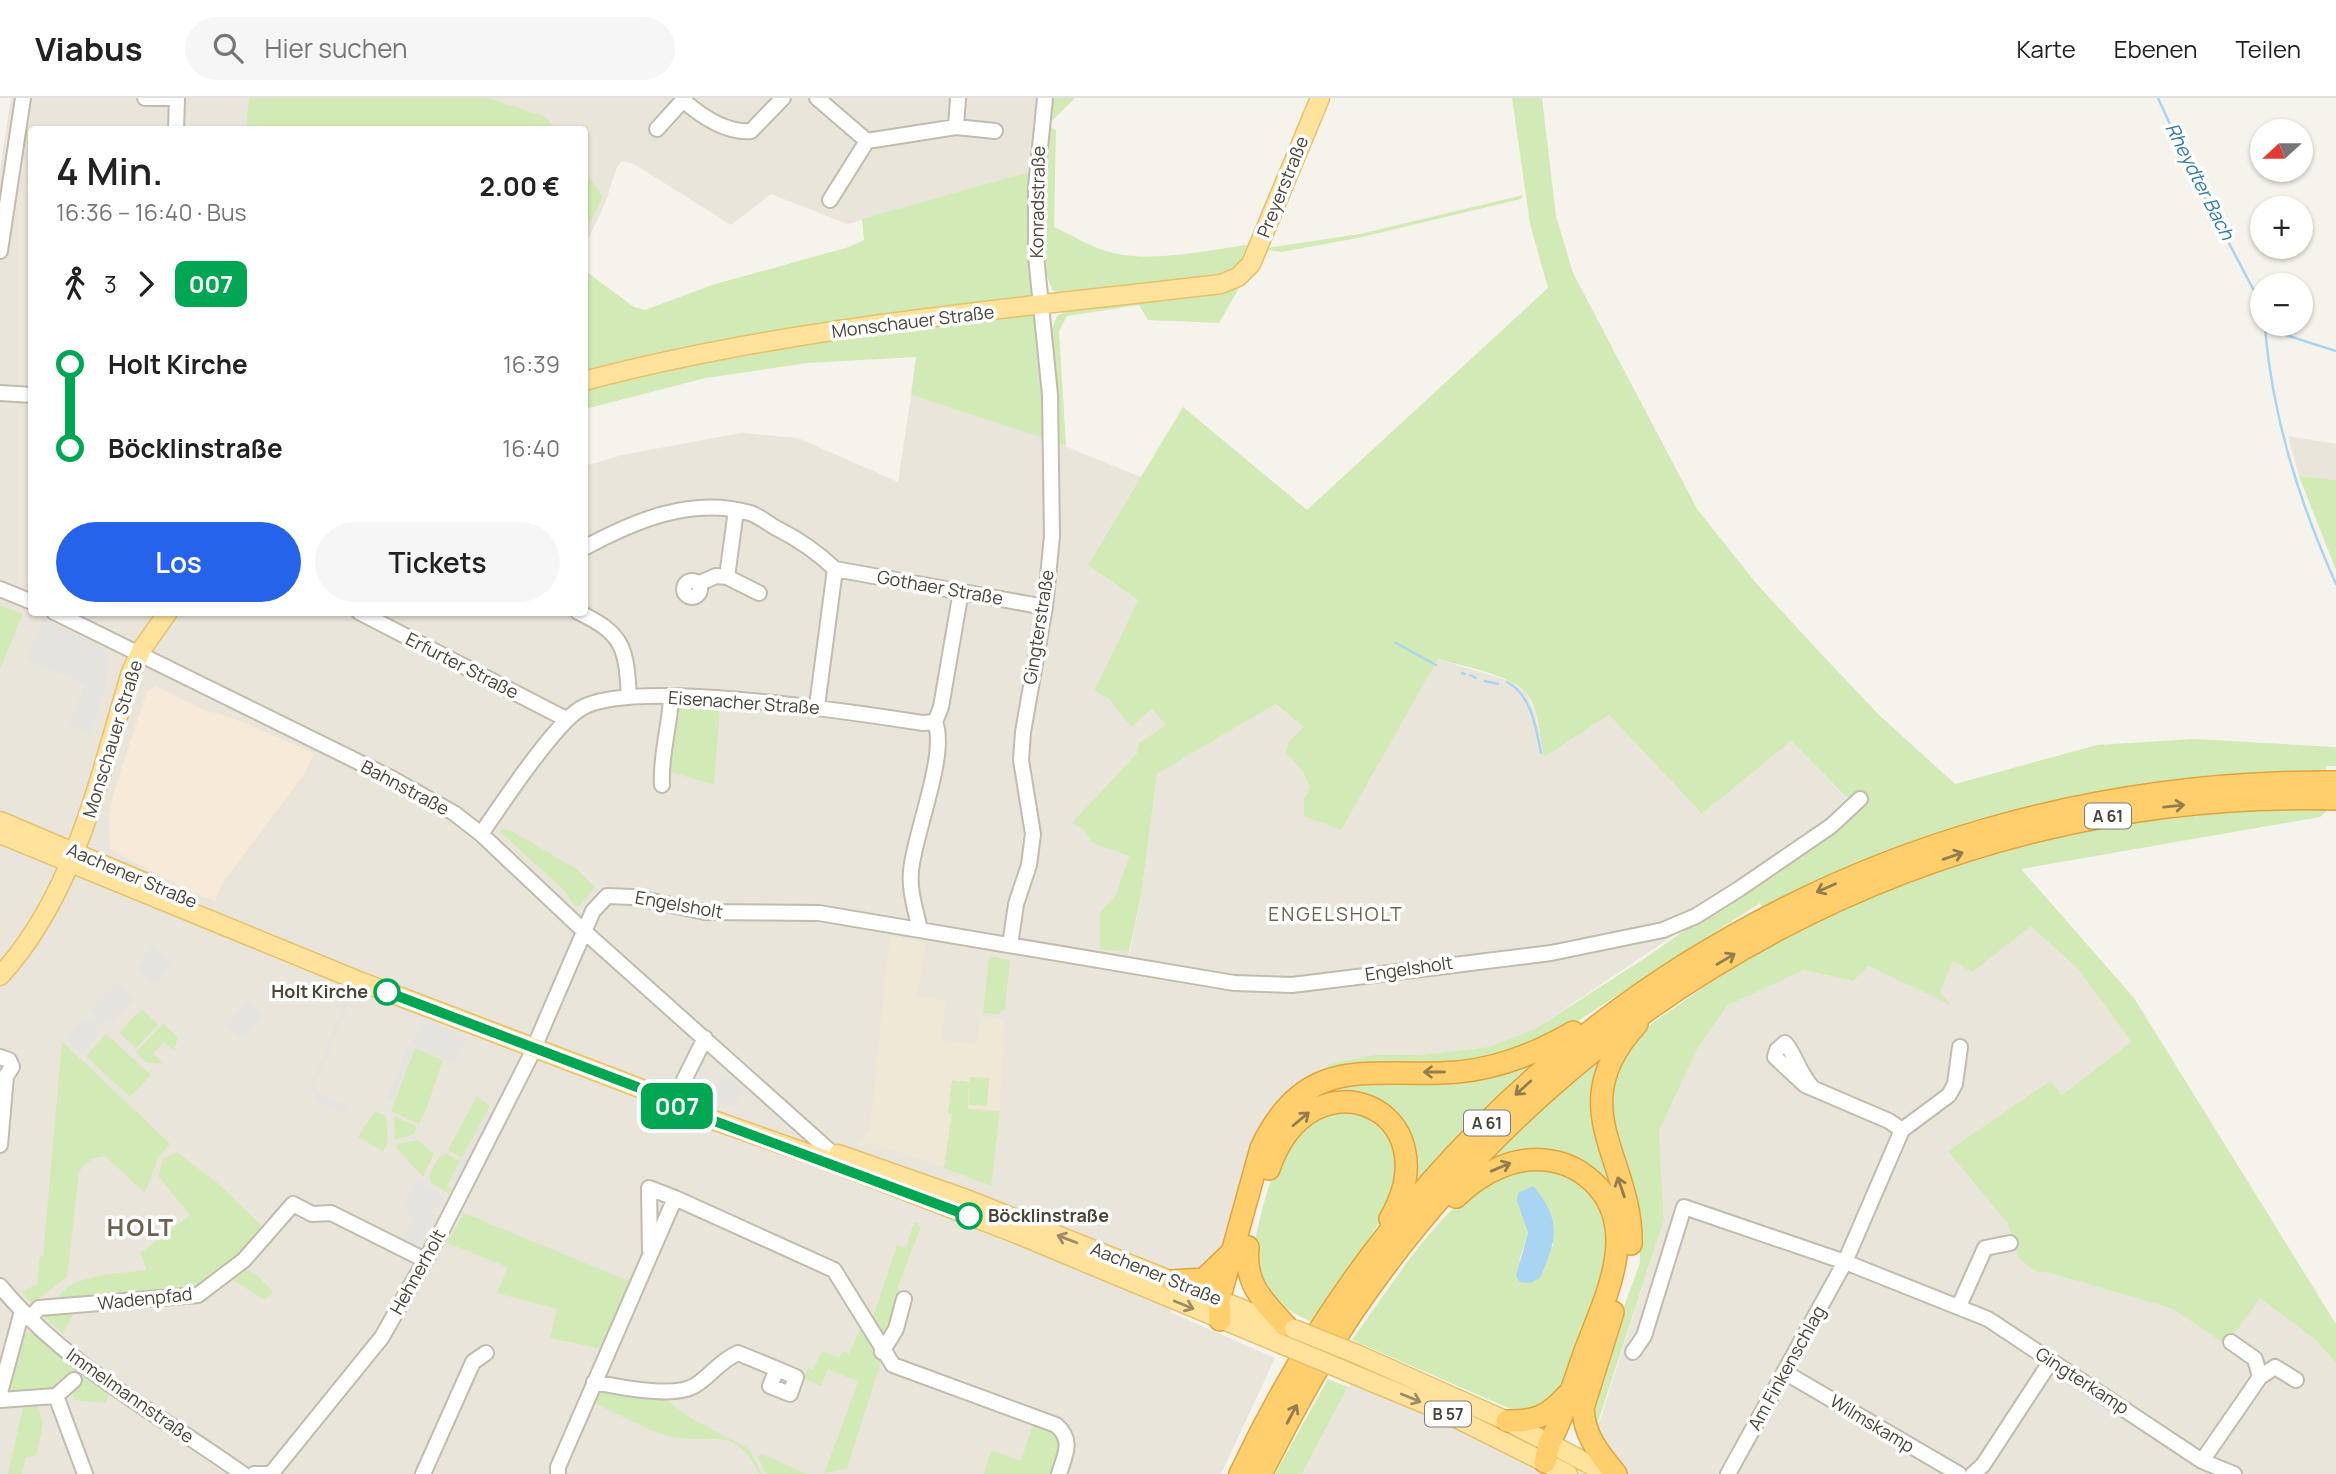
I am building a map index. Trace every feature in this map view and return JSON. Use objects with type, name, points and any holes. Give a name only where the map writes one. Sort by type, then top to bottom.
[{"type":"highway","name":"A 61","points":[[1240,1474],[1286,1385],[1362,1268],[1472,1137],[1557,1057],[1632,999],[1781,908],[1889,861],[1942,842],[2031,817],[2123,797],[2263,782],[2336,782]]},
{"type":"highway","name":"A 61","points":[[1261,1474],[1315,1371],[1356,1307],[1440,1200],[1536,1098],[1604,1041],[1667,994],[1742,948],[1818,909],[1888,879],[1992,842],[2100,817],[2172,806],[2241,800],[2336,799]]},
{"type":"highway","points":[[1616,1474],[1590,1440],[1583,1422],[1583,1408],[1631,1252],[1629,1216],[1603,1126],[1603,1082],[1610,1064],[1634,1027],[1667,994]]},
{"type":"highway","points":[[1287,1333],[1252,1285],[1241,1248],[1261,1148],[1282,1112],[1307,1091],[1329,1080],[1361,1073],[1458,1072],[1510,1062],[1562,1038],[1632,999]]},
{"type":"highway","points":[[1223,1308],[1269,1167],[1287,1133],[1317,1107],[1339,1102],[1359,1103],[1378,1111],[1391,1123],[1403,1143],[1408,1163],[1401,1200],[1362,1268]]},
{"type":"highway","points":[[1394,1259],[1460,1194],[1502,1167],[1526,1160],[1552,1161],[1588,1177],[1604,1195],[1617,1228],[1616,1254],[1609,1284],[1549,1458]]},
{"type":"highway","points":[[1172,1281],[1204,1279],[1241,1248]]},
{"type":"highway","points":[[1549,1458],[1591,1382]]},
{"type":"highway","points":[[1507,1421],[1527,1422],[1544,1416],[1570,1392]]},
{"type":"main road","name":"Preyerstraße","points":[[1243,273],[1267,228],[1320,98]]},
{"type":"main road","name":"Monschauer Straße","points":[[588,380],[820,334],[933,317],[1221,284],[1243,273]]},
{"type":"main road","name":"Monschauer Straße","points":[[0,976],[32,937],[73,857],[139,654],[165,616]]},
{"type":"main road","name":"Aachener Straße","points":[[0,821],[73,857],[359,981],[652,1093],[685,1110],[1287,1333],[1359,1355],[1507,1421],[1568,1474]]},
{"type":"main road","name":"Aachener Straße","points":[[0,834],[73,857]]},
{"type":"main road","name":"Aachener Straße","points":[[652,1093],[674,1097],[870,1163],[1172,1281],[1223,1308]]},
{"type":"main road","name":"Aachener Straße","points":[[1287,1333],[1348,1372],[1549,1458],[1608,1474]]},
{"type":"street","points":[[0,251],[23,98]]},
{"type":"street","points":[[145,98],[168,98]]},
{"type":"street","points":[[176,126],[177,98]]},
{"type":"street","points":[[657,129],[684,99],[698,113],[737,132],[751,131],[783,98]]},
{"type":"street","points":[[817,98],[867,141]]},
{"type":"street","points":[[956,127],[958,98]]},
{"type":"street","name":"Konradstraße","points":[[1040,306],[1036,187],[1045,98]]},
{"type":"street","points":[[830,200],[867,141],[956,127],[995,131]]},
{"type":"street","name":"Gingterstraße","points":[[1010,945],[1016,904],[1029,865],[1033,834],[1021,760],[1024,711],[1045,607],[1052,536],[1053,484],[1049,395],[1040,306]]},
{"type":"street","points":[[0,393],[28,395]]},
{"type":"street","points":[[588,546],[664,513],[700,507],[753,514],[804,542],[835,569],[817,706]]},
{"type":"street","points":[[727,577],[736,510]]},
{"type":"street","name":"Gothaer Straße","points":[[835,569],[1045,607]]},
{"type":"street","points":[[698,584],[716,576],[727,577],[759,593]]},
{"type":"street","points":[[0,589],[28,600]]},
{"type":"street","points":[[920,930],[911,872],[937,745],[939,732],[935,722],[941,707],[961,591]]},
{"type":"street","name":"Bahnstraße","points":[[62,616],[433,800],[481,834],[586,933],[807,1130],[825,1150],[851,1170]]},
{"type":"street","name":"Erfurter Straße","points":[[367,616],[566,719]]},
{"type":"street","points":[[584,616],[610,632],[625,652],[629,697]]},
{"type":"street","points":[[662,785],[661,764],[671,718],[671,697]]},
{"type":"street","name":"Eisenacher Straße","points":[[481,834],[566,719],[598,700],[671,697],[817,706],[923,723],[935,722]]},
{"type":"street","name":"Engelsholt","points":[[534,1049],[586,933],[593,911],[607,896],[618,895],[705,912],[819,913],[1234,983],[1271,985],[1600,945],[1671,928],[1696,916],[1831,826],[1860,799]]},
{"type":"street","points":[[684,1080],[705,1038]]},
{"type":"street","name":"Am Finkenschlag","points":[[1728,1474],[1845,1262],[1902,1130],[1949,1095],[1955,1084],[1960,1047]]},
{"type":"street","name":"Hehnerholt","points":[[254,1474],[270,1474],[376,1346],[454,1207],[534,1049]]},
{"type":"street","points":[[0,1057],[12,1064],[3,1077],[0,1145]]},
{"type":"street","points":[[1812,1087],[1902,1130]]},
{"type":"street","name":"Bahnstraße","points":[[807,1130],[870,1163]]},
{"type":"street","points":[[650,1251],[649,1188],[834,1270],[882,1352],[893,1365],[1056,1425],[1066,1433],[1068,1445],[1059,1474]]},
{"type":"street","points":[[558,1474],[558,1467],[594,1382],[675,1198]]},
{"type":"street","name":"Wadenpfad","points":[[26,1315],[39,1308],[198,1295],[244,1260],[293,1204],[312,1214],[331,1213],[425,1260]]},
{"type":"street","points":[[1633,1352],[1644,1336],[1684,1207],[1845,1262]]},
{"type":"street","points":[[1959,1306],[1985,1248],[2010,1242]]},
{"type":"street","name":"Gingterkamp","points":[[1845,1262],[1988,1319],[2202,1461],[2234,1474]]},
{"type":"street","name":"Immelmannstraße","points":[[0,1286],[26,1315],[100,1379],[243,1474]]},
{"type":"street","points":[[882,1352],[896,1329],[904,1299]]},
{"type":"street","points":[[0,1394],[26,1315]]},
{"type":"street","points":[[2231,1342],[2255,1359],[2260,1377]]},
{"type":"street","points":[[423,1474],[473,1362],[486,1353]]},
{"type":"street","points":[[594,1382],[674,1391],[693,1387],[723,1359],[738,1353],[777,1369]]},
{"type":"street","points":[[1973,1474],[1983,1465],[2051,1361]]},
{"type":"street","points":[[2202,1461],[2260,1377],[2275,1367],[2296,1380]]},
{"type":"street","name":"Wilmskamp","points":[[1786,1373],[1959,1474]]},
{"type":"street","points":[[0,1400],[56,1396],[74,1380]]},
{"type":"street","points":[[56,1396],[85,1474]]},
{"type":"shaded area","points":[[11,98],[1038,98],[1029,172],[847,224],[771,194],[731,225],[634,164],[622,161],[617,167],[606,201],[588,240],[588,126],[28,126],[28,616],[588,616],[588,465],[622,455],[741,433],[798,438],[898,482],[911,395],[1030,432],[1141,477],[1088,565],[1138,600],[1094,691],[1109,699],[1131,727],[1152,709],[1167,725],[1139,743],[1137,753],[1073,823],[1083,829],[1092,843],[1129,856],[1116,894],[1100,912],[1130,952],[1141,896],[1157,774],[1274,704],[1304,727],[1288,743],[1285,752],[1303,772],[1310,787],[1304,799],[1437,659],[1510,681],[1526,693],[1535,712],[1545,756],[1609,715],[1702,814],[1791,741],[1855,807],[1842,822],[1535,1029],[1488,1047],[1420,1055],[1373,1055],[1329,1064],[1291,1090],[1217,1263],[1170,1312],[1275,1358],[1221,1474],[0,1474],[0,169]]},
{"type":"shaded area","points":[[2288,436],[2336,444],[2336,480],[2299,476]]},
{"type":"shaded area","points":[[43,619],[100,647],[108,656],[106,684],[90,734],[69,725],[85,685],[26,659]]},
{"type":"shaded area","points":[[155,686],[204,710],[230,717],[314,753],[305,773],[223,882],[215,901],[185,889],[110,849],[109,814],[118,778],[147,691]]},
{"type":"shaded area","points":[[2031,925],[2079,970],[2131,1042],[2062,1095],[2050,1082],[2009,1224],[2011,1237],[2037,1272],[2047,1272],[2173,1309],[2226,1345],[2259,1297],[2317,1341],[2336,1363],[2336,1474],[1577,1474],[1600,1420],[1664,1220],[1659,1131],[1698,1048],[1727,1006],[1804,970],[1853,981],[1869,966]]},
{"type":"shaded area","points":[[890,936],[926,942],[917,996],[946,1001],[941,1040],[976,1044],[981,1016],[1005,1019],[997,1150],[950,1128],[944,1167],[870,1143],[855,1146],[870,1129]]},
{"type":"shaded area","points":[[153,945],[174,962],[155,985],[134,969]]},
{"type":"shaded area","points":[[117,982],[134,999],[112,1022],[106,1018],[95,1029],[100,1035],[82,1053],[65,1037],[85,1016],[91,1020],[96,1015],[90,1010]]},
{"type":"shaded area","points":[[350,989],[354,990],[316,1085],[319,1093],[349,1106],[346,1114],[315,1100],[311,1082]]},
{"type":"shaded area","points":[[248,1001],[265,1015],[243,1039],[227,1025]]},
{"type":"shaded area","points":[[423,1019],[467,1038],[455,1064],[412,1045]]},
{"type":"shaded area","points":[[408,1045],[414,1047],[393,1101],[387,1099]]},
{"type":"shaded area","points":[[701,1055],[706,1062],[700,1079],[704,1078],[717,1086],[725,1075],[744,1090],[733,1107],[691,1091],[696,1080],[691,1074]]},
{"type":"shaded area","points":[[489,1111],[495,1114],[457,1186],[450,1182]]},
{"type":"shaded area","points":[[417,1180],[444,1197],[416,1248],[402,1240],[413,1219],[402,1205]]},
{"type":"shaded area","points":[[2066,1376],[2121,1412],[2116,1418],[2063,1383]]},
{"type":"shaded area","points":[[1351,1382],[1458,1425],[1551,1474],[1302,1474]]},
{"type":"green space","points":[[249,98],[488,98],[546,117],[553,126],[246,126]]},
{"type":"green space","points":[[1051,98],[1075,98],[1047,126]]},
{"type":"green space","points":[[1512,98],[1542,98],[1556,216],[1573,273],[1697,509],[1756,583],[1810,642],[1879,715],[1955,784],[2097,745],[2194,739],[2336,747],[2336,766],[2326,766],[2327,811],[2320,817],[2021,869],[2134,998],[2336,1324],[2336,1363],[2317,1341],[2260,1298],[2226,1345],[2173,1309],[2047,1272],[2037,1272],[2018,1258],[2008,1224],[1948,1151],[2050,1081],[2062,1095],[2131,1042],[2079,970],[2031,926],[1972,972],[1953,961],[1940,992],[1951,1005],[1869,966],[1853,981],[1804,970],[1727,1006],[1698,1048],[1659,1131],[1664,1220],[1593,1437],[1590,1428],[1604,1361],[1640,1263],[1639,1228],[1611,1113],[1613,1083],[1628,1047],[1651,1024],[1775,938],[1760,903],[1564,1030],[1501,1058],[1292,1090],[1329,1064],[1373,1055],[1420,1055],[1488,1047],[1535,1029],[1645,958],[1842,822],[1855,806],[1791,741],[1702,814],[1609,715],[1544,757],[1536,715],[1530,699],[1519,686],[1497,676],[1438,659],[1341,830],[1304,816],[1304,799],[1310,787],[1303,772],[1285,752],[1288,743],[1304,727],[1275,704],[1157,774],[1141,896],[1129,952],[1100,949],[1100,912],[1116,894],[1129,856],[1092,843],[1083,829],[1072,823],[1137,753],[1139,743],[1166,725],[1152,709],[1131,727],[1109,699],[1094,691],[1138,600],[1088,565],[1183,407],[1307,510],[1548,288],[1530,224]]},
{"type":"green space","points":[[1047,126],[1056,130],[1054,227],[1095,247],[1127,255],[1163,256],[1255,244],[1248,258],[1233,273],[1212,280],[1071,296],[1053,291],[1047,273],[1041,224]]},
{"type":"green space","points":[[1029,172],[1030,276],[1047,439],[911,395],[916,357],[807,363],[706,378],[588,408],[588,273],[634,307],[645,310],[712,285],[849,247],[864,240],[862,219]]},
{"type":"green space","points":[[588,175],[603,197],[588,226]]},
{"type":"green space","points":[[1523,195],[1521,199],[1358,238],[1281,252],[1269,250],[1248,281],[1267,248],[1360,234]]},
{"type":"green space","points":[[1243,281],[1219,323],[1148,320],[1139,305],[1067,316],[1059,331],[1066,446],[1058,443],[1052,329],[1057,316],[1069,310]]},
{"type":"green space","points":[[2299,476],[2336,480],[2336,570]]},
{"type":"green space","points":[[0,605],[23,614],[0,669]]},
{"type":"green space","points":[[678,705],[720,708],[714,785],[668,771],[664,765]]},
{"type":"green space","points":[[502,829],[510,830],[578,870],[595,887],[581,905],[575,907],[565,891],[500,832]]},
{"type":"green space","points":[[989,956],[1010,960],[1005,1009],[999,1014],[983,1013]]},
{"type":"green space","points":[[142,1009],[158,1024],[136,1048],[119,1033]]},
{"type":"green space","points":[[163,1024],[178,1037],[174,1050],[164,1042],[153,1054],[163,1063],[147,1063],[136,1052]]},
{"type":"green space","points":[[106,1034],[151,1075],[130,1097],[86,1056]]},
{"type":"green space","points":[[62,1041],[170,1144],[158,1158],[145,1193],[105,1156],[84,1165],[79,1172],[67,1277],[32,1304],[22,1292],[37,1284],[40,1256],[43,1256]]},
{"type":"green space","points":[[415,1048],[443,1060],[419,1124],[391,1111]]},
{"type":"green space","points":[[1609,1051],[1597,1079],[1621,1202],[1620,1244],[1582,1166],[1476,1174],[1564,1087]]},
{"type":"green space","points":[[1540,1058],[1408,1194],[1409,1146],[1343,1097],[1285,1116],[1340,1083]]},
{"type":"green space","points":[[970,1077],[989,1078],[987,1106],[969,1105]]},
{"type":"green space","points":[[952,1080],[969,1082],[968,1109],[1000,1111],[991,1186],[944,1168],[952,1114],[948,1113]]},
{"type":"green space","points":[[477,1096],[490,1106],[462,1158],[448,1150]]},
{"type":"green space","points":[[1329,1110],[1371,1116],[1397,1145],[1393,1202],[1313,1323],[1280,1305],[1259,1286],[1253,1266],[1254,1250],[1268,1189],[1282,1155],[1292,1139]]},
{"type":"green space","points":[[375,1111],[386,1116],[388,1144],[383,1151],[358,1137]]},
{"type":"green space","points":[[394,1116],[416,1126],[415,1134],[395,1140]]},
{"type":"green space","points":[[418,1140],[434,1154],[423,1176],[397,1149],[397,1144]]},
{"type":"green space","points":[[178,1153],[221,1186],[261,1225],[263,1233],[241,1259],[197,1290],[56,1301],[62,1292],[83,1280],[147,1270],[140,1253],[190,1215],[158,1176],[164,1158]]},
{"type":"green space","points":[[447,1154],[460,1161],[447,1186],[451,1189],[449,1194],[431,1183],[429,1176],[439,1157]]},
{"type":"green space","points":[[1534,1168],[1561,1171],[1595,1194],[1605,1214],[1608,1258],[1569,1381],[1536,1413],[1513,1410],[1352,1340],[1417,1249],[1457,1204],[1497,1177]],"holes":[[[1517,1201],[1554,1245],[1519,1261],[1528,1233]]]},
{"type":"green space","points":[[464,1213],[631,1282],[601,1349],[550,1338],[557,1309],[497,1293],[508,1267],[447,1243]]},
{"type":"green space","points":[[914,1222],[921,1226],[898,1286],[902,1299],[890,1332],[881,1334],[873,1317],[897,1245],[906,1248]]},
{"type":"green space","points":[[244,1268],[258,1276],[273,1292],[265,1300],[228,1277]]},
{"type":"green space","points":[[76,1308],[63,1334],[42,1315]]},
{"type":"green space","points":[[861,1326],[881,1362],[847,1468],[824,1474],[858,1382],[828,1369],[821,1386],[804,1378],[808,1368],[813,1370],[822,1351],[839,1358],[843,1351],[849,1354]]},
{"type":"green space","points":[[28,1332],[54,1348],[108,1390],[107,1403],[74,1400],[71,1381],[60,1380],[56,1388],[12,1392],[10,1388],[22,1336]]},
{"type":"green space","points":[[1328,1379],[1348,1387],[1302,1474],[1275,1474]]},
{"type":"green space","points":[[609,1390],[665,1399],[694,1420],[749,1449],[762,1474],[759,1474],[741,1448],[732,1442],[664,1435],[593,1403],[599,1392]]},
{"type":"green space","points":[[38,1406],[43,1424],[36,1456],[26,1457],[22,1474],[8,1474],[23,1407]]},
{"type":"green space","points":[[1034,1421],[1062,1435],[1057,1474],[984,1474],[991,1450],[1021,1461]]},
{"type":"green space","points":[[762,1454],[807,1474],[766,1474],[758,1456]]},
{"type":"water","points":[[1533,1186],[1549,1210],[1554,1231],[1550,1253],[1540,1278],[1530,1283],[1520,1282],[1516,1276],[1528,1233],[1517,1201],[1518,1193]]},
{"type":"waterway","name":"Rheydter Bach","points":[[2158,98],[2195,179],[2250,283]]},
{"type":"waterway","name":"Rheydter Bach","points":[[2266,336],[2274,395],[2299,491],[2336,584]]},
{"type":"waterway","points":[[2289,336],[2336,351]]},
{"type":"waterway","points":[[1396,643],[1436,665]]},
{"type":"waterway","points":[[1470,675],[1476,678]]},
{"type":"waterway","points":[[1485,681],[1498,684]]},
{"type":"waterway","points":[[1507,682],[1522,695],[1532,713],[1541,753]]},
{"type":"bus line","name":"007","points":[[387,992],[637,1087],[685,1110],[821,1158],[969,1216]]},
{"type":"place","name":"Holt Kirche","points":[[387,992]]},
{"type":"place","name":"Böcklinstraße","points":[[969,1216]]},
{"type":"district","name":"ENGELSHOLT","points":[[1336,914]]},
{"type":"district","name":"HOLT","points":[[141,1228]]}]
